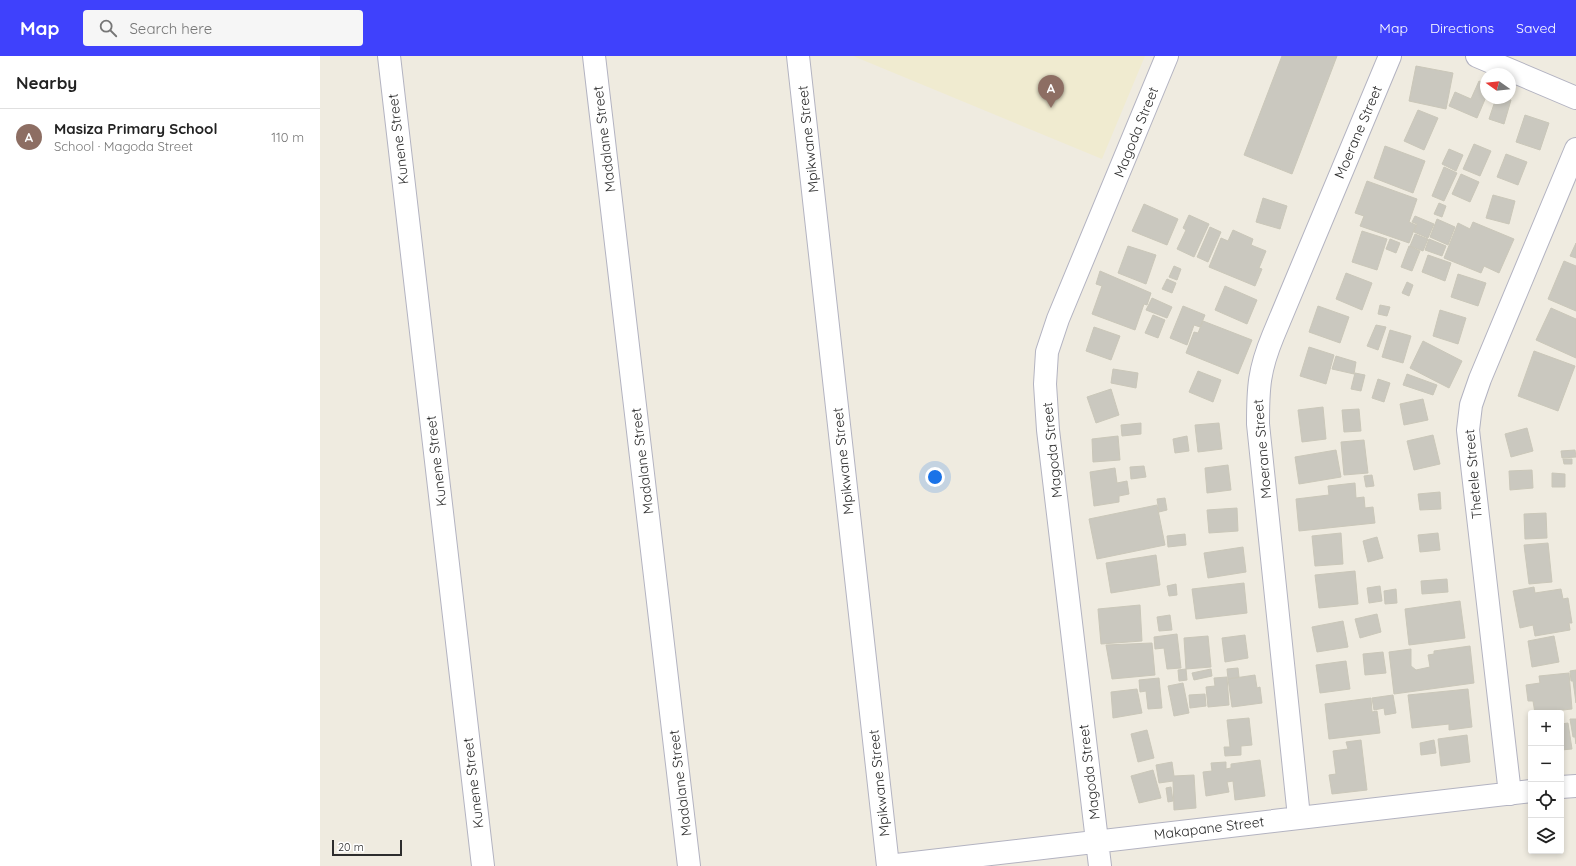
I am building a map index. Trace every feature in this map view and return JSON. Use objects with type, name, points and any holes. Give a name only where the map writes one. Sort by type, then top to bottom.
[{"type":"street","name":"Kunene Street","points":[[389,56],[483,866]]},
{"type":"street","name":"Madalane Street","points":[[594,56],[689,866]]},
{"type":"street","name":"Mpikwane Street","points":[[798,56],[888,866]]},
{"type":"street","name":"Magoda Street","points":[[1100,866],[1048,430],[1045,384],[1047,352],[1058,319],[1167,56]]},
{"type":"street","name":"Moerane Street","points":[[1299,817],[1258,424],[1258,390],[1262,362],[1390,56]]},
{"type":"street","points":[[1477,56],[1576,98]]},
{"type":"street","name":"Thetele Street","points":[[1510,794],[1468,430],[1471,405],[1480,379],[1576,149]]},
{"type":"street","points":[[1564,787],[1576,786]]},
{"type":"street","name":"Makapane Street","points":[[888,866],[1528,791]]},
{"type":"shaded area","points":[[853,56],[1145,56],[1102,159]]},
{"type":"building","points":[[1282,56],[1337,56],[1292,174],[1244,155]]},
{"type":"building","points":[[1416,66],[1453,73],[1446,109],[1409,101]]},
{"type":"building","points":[[1480,81],[1480,104],[1483,104],[1477,118],[1449,106],[1455,92],[1471,99]]},
{"type":"building","points":[[1494,104],[1510,104],[1504,124],[1489,119]]},
{"type":"building","points":[[1418,110],[1438,118],[1424,150],[1404,141]]},
{"type":"building","points":[[1525,115],[1549,123],[1540,150],[1516,142]]},
{"type":"building","points":[[1474,144],[1491,151],[1480,176],[1463,169]]},
{"type":"building","points":[[1385,146],[1425,161],[1413,193],[1374,178]]},
{"type":"building","points":[[1449,149],[1463,155],[1456,171],[1442,164]]},
{"type":"building","points":[[1506,154],[1527,162],[1518,185],[1497,177]]},
{"type":"building","points":[[1444,167],[1457,173],[1444,201],[1432,196]]},
{"type":"building","points":[[1461,174],[1479,182],[1470,202],[1452,194]]},
{"type":"building","points":[[1367,181],[1417,199],[1409,222],[1416,225],[1409,243],[1360,226],[1364,216],[1355,213]]},
{"type":"building","points":[[1493,195],[1515,201],[1509,224],[1486,218]]},
{"type":"building","points":[[1263,198],[1287,206],[1280,229],[1256,222]]},
{"type":"building","points":[[1439,203],[1446,206],[1442,217],[1434,214]]},
{"type":"building","points":[[1144,204],[1178,219],[1167,245],[1132,231]]},
{"type":"building","points":[[1189,215],[1209,224],[1194,257],[1177,249],[1186,230],[1183,228]]},
{"type":"building","points":[[1415,216],[1434,224],[1428,238],[1414,232],[1417,224],[1412,222]]},
{"type":"building","points":[[1437,219],[1455,227],[1448,245],[1430,237]]},
{"type":"building","points":[[1473,222],[1514,239],[1499,273],[1484,266],[1481,273],[1444,258],[1458,223],[1470,229]]},
{"type":"building","points":[[1210,227],[1221,232],[1208,262],[1197,257]]},
{"type":"building","points":[[1233,230],[1253,239],[1251,245],[1266,251],[1259,268],[1262,269],[1255,286],[1209,267],[1221,238],[1228,241]]},
{"type":"building","points":[[1362,231],[1387,239],[1377,270],[1352,262]]},
{"type":"building","points":[[1415,234],[1428,239],[1423,251],[1410,246]]},
{"type":"building","points":[[1390,239],[1400,243],[1396,253],[1386,249]]},
{"type":"building","points":[[1429,239],[1446,246],[1442,256],[1425,250]]},
{"type":"building","points":[[1576,243],[1576,258],[1570,256]]},
{"type":"building","points":[[1128,246],[1156,255],[1146,284],[1118,273]]},
{"type":"building","points":[[1409,246],[1420,251],[1412,271],[1401,267]]},
{"type":"building","points":[[1428,255],[1451,263],[1445,281],[1422,272]]},
{"type":"building","points":[[1564,261],[1576,266],[1576,311],[1548,299]]},
{"type":"building","points":[[1174,266],[1181,269],[1177,280],[1169,277]]},
{"type":"building","points":[[1100,271],[1151,293],[1147,305],[1144,304],[1135,330],[1092,314],[1102,286],[1096,284]]},
{"type":"building","points":[[1346,273],[1372,283],[1362,310],[1336,299]]},
{"type":"building","points":[[1458,274],[1486,283],[1478,306],[1451,297]]},
{"type":"building","points":[[1167,279],[1176,283],[1172,293],[1162,289]]},
{"type":"building","points":[[1407,282],[1413,285],[1409,296],[1402,293]]},
{"type":"building","points":[[1225,286],[1257,300],[1247,324],[1215,310]]},
{"type":"building","points":[[1152,298],[1172,307],[1167,318],[1146,310]]},
{"type":"building","points":[[1380,305],[1390,307],[1387,316],[1378,314]]},
{"type":"building","points":[[1183,306],[1205,315],[1200,327],[1194,325],[1187,345],[1170,338]]},
{"type":"building","points":[[1318,306],[1349,317],[1340,343],[1309,332]]},
{"type":"building","points":[[1551,308],[1576,319],[1576,358],[1536,340]]},
{"type":"building","points":[[1440,310],[1466,318],[1458,344],[1433,336]]},
{"type":"building","points":[[1153,315],[1165,320],[1158,338],[1145,333]]},
{"type":"building","points":[[1203,321],[1252,340],[1238,374],[1186,353],[1194,332],[1198,333]]},
{"type":"building","points":[[1376,325],[1386,327],[1378,350],[1367,346]]},
{"type":"building","points":[[1094,327],[1120,336],[1111,360],[1086,351]]},
{"type":"building","points":[[1390,330],[1411,336],[1403,363],[1382,357]]},
{"type":"building","points":[[1423,341],[1462,361],[1449,388],[1410,368]]},
{"type":"building","points":[[1309,347],[1334,355],[1326,384],[1300,376]]},
{"type":"building","points":[[1534,351],[1575,366],[1558,411],[1518,396]]},
{"type":"building","points":[[1336,356],[1356,362],[1354,374],[1332,369]]},
{"type":"building","points":[[1113,369],[1138,373],[1136,388],[1111,383]]},
{"type":"building","points":[[1198,371],[1221,380],[1213,402],[1189,392]]},
{"type":"building","points":[[1355,373],[1365,375],[1361,391],[1351,389]]},
{"type":"building","points":[[1407,374],[1437,385],[1433,395],[1403,385]]},
{"type":"building","points":[[1378,379],[1390,383],[1384,402],[1372,398]]},
{"type":"building","points":[[1111,389],[1119,415],[1096,423],[1087,397]]},
{"type":"building","points":[[1423,399],[1428,420],[1404,425],[1400,404]]},
{"type":"building","points":[[1323,407],[1326,439],[1302,442],[1298,410]]},
{"type":"building","points":[[1359,409],[1361,431],[1344,432],[1342,410]]},
{"type":"building","points":[[1141,423],[1141,434],[1122,436],[1121,425]]},
{"type":"building","points":[[1219,423],[1222,449],[1198,452],[1195,425]]},
{"type":"building","points":[[1527,428],[1533,451],[1511,457],[1505,434]]},
{"type":"building","points":[[1433,435],[1440,464],[1414,470],[1407,441]]},
{"type":"building","points":[[1118,436],[1120,460],[1093,462],[1092,439]]},
{"type":"building","points":[[1187,436],[1189,451],[1175,453],[1173,439]]},
{"type":"building","points":[[1364,440],[1368,473],[1344,475],[1341,442]]},
{"type":"building","points":[[1336,450],[1341,477],[1299,484],[1295,457]]},
{"type":"building","points":[[1575,450],[1576,457],[1562,458],[1561,451]]},
{"type":"building","points":[[1563,459],[1572,459],[1572,464],[1564,464]]},
{"type":"building","points":[[1228,465],[1231,490],[1207,493],[1205,468]]},
{"type":"building","points":[[1144,466],[1146,477],[1131,479],[1130,467]]},
{"type":"building","points":[[1115,468],[1117,483],[1127,481],[1129,494],[1119,496],[1119,502],[1094,506],[1090,472]]},
{"type":"building","points":[[1532,470],[1533,488],[1510,490],[1509,471]]},
{"type":"building","points":[[1552,473],[1565,474],[1565,487],[1552,487]]},
{"type":"building","points":[[1372,475],[1374,486],[1366,487],[1364,476]]},
{"type":"building","points":[[1355,483],[1356,498],[1364,497],[1365,508],[1373,507],[1375,523],[1299,531],[1296,499],[1329,495],[1328,486]]},
{"type":"building","points":[[1440,492],[1441,509],[1420,510],[1418,494]]},
{"type":"building","points":[[1165,498],[1167,510],[1159,512],[1157,499]]},
{"type":"building","points":[[1157,505],[1165,545],[1097,559],[1089,519]]},
{"type":"building","points":[[1237,508],[1238,531],[1209,533],[1207,510]]},
{"type":"building","points":[[1546,513],[1547,538],[1525,539],[1524,514]]},
{"type":"building","points":[[1341,533],[1343,564],[1315,566],[1312,536]]},
{"type":"building","points":[[1438,533],[1440,550],[1420,552],[1418,535]]},
{"type":"building","points":[[1185,534],[1186,545],[1168,547],[1167,536]]},
{"type":"building","points":[[1377,537],[1383,558],[1368,562],[1363,541]]},
{"type":"building","points":[[1548,543],[1552,582],[1529,584],[1524,545]]},
{"type":"building","points":[[1243,547],[1246,572],[1208,578],[1204,553]]},
{"type":"building","points":[[1156,555],[1160,585],[1111,593],[1106,563]]},
{"type":"building","points":[[1355,571],[1358,604],[1319,608],[1315,575]]},
{"type":"building","points":[[1447,579],[1448,592],[1422,594],[1421,581]]},
{"type":"building","points":[[1244,583],[1247,613],[1196,619],[1192,589]]},
{"type":"building","points":[[1176,584],[1177,595],[1169,596],[1167,586]]},
{"type":"building","points":[[1380,586],[1382,601],[1369,603],[1367,588]]},
{"type":"building","points":[[1534,587],[1535,593],[1561,589],[1563,599],[1568,598],[1572,623],[1569,623],[1570,630],[1535,636],[1533,625],[1520,628],[1513,591]]},
{"type":"building","points":[[1396,589],[1397,603],[1385,604],[1384,591]]},
{"type":"building","points":[[1460,601],[1465,638],[1409,645],[1405,609]]},
{"type":"building","points":[[1140,605],[1142,641],[1101,644],[1098,609]]},
{"type":"building","points":[[1377,614],[1381,632],[1360,638],[1355,619]]},
{"type":"building","points":[[1170,615],[1172,630],[1159,631],[1157,617]]},
{"type":"building","points":[[1343,621],[1348,647],[1317,652],[1312,627]]},
{"type":"building","points":[[1177,634],[1181,668],[1167,669],[1164,648],[1155,649],[1154,637]]},
{"type":"building","points":[[1245,635],[1248,658],[1225,662],[1222,638]]},
{"type":"building","points":[[1208,636],[1211,667],[1186,669],[1184,638]]},
{"type":"building","points":[[1554,636],[1559,662],[1532,667],[1528,641]]},
{"type":"building","points":[[1152,643],[1155,675],[1112,679],[1106,645]]},
{"type":"building","points":[[1470,646],[1474,683],[1394,694],[1389,652],[1411,649],[1411,666],[1416,670],[1430,667],[1428,655],[1434,654],[1434,651]]},
{"type":"building","points":[[1383,652],[1386,673],[1365,675],[1363,654]]},
{"type":"building","points":[[1346,661],[1350,689],[1320,693],[1316,665]]},
{"type":"building","points":[[1238,668],[1239,677],[1228,679],[1227,669]]},
{"type":"building","points":[[1186,669],[1187,680],[1179,681],[1178,670]]},
{"type":"building","points":[[1211,669],[1212,676],[1194,680],[1192,673]]},
{"type":"building","points":[[1576,670],[1576,703],[1570,671]]},
{"type":"building","points":[[1569,673],[1572,709],[1534,710],[1533,701],[1528,701],[1526,685],[1540,683],[1539,676]]},
{"type":"building","points":[[1255,675],[1257,688],[1260,687],[1262,703],[1232,707],[1228,679]]},
{"type":"building","points":[[1227,677],[1229,705],[1208,707],[1206,687],[1215,686],[1214,678]]},
{"type":"building","points":[[1159,678],[1162,708],[1148,709],[1146,691],[1140,692],[1139,680]]},
{"type":"building","points":[[1183,683],[1189,713],[1174,716],[1168,686]]},
{"type":"building","points":[[1137,689],[1142,713],[1113,718],[1111,692]]},
{"type":"building","points":[[1468,689],[1472,727],[1449,730],[1449,724],[1412,728],[1408,695]]},
{"type":"building","points":[[1205,694],[1206,706],[1190,708],[1189,695]]},
{"type":"building","points":[[1393,695],[1396,713],[1385,715],[1384,708],[1374,710],[1372,698]]},
{"type":"building","points":[[1371,698],[1372,712],[1377,711],[1380,733],[1329,739],[1325,704]]},
{"type":"building","points":[[1249,718],[1252,745],[1241,746],[1241,755],[1225,756],[1224,747],[1230,747],[1227,720]]},
{"type":"building","points":[[1570,719],[1576,719],[1576,744],[1575,737],[1573,737]]},
{"type":"building","points":[[1568,723],[1572,749],[1564,750],[1564,724]]},
{"type":"building","points":[[1147,730],[1154,758],[1138,762],[1131,734]]},
{"type":"building","points":[[1467,735],[1470,762],[1441,766],[1438,739]]},
{"type":"building","points":[[1361,740],[1367,790],[1332,794],[1329,775],[1336,774],[1333,751],[1348,749],[1346,742]]},
{"type":"building","points":[[1434,740],[1436,753],[1421,755],[1420,743]]},
{"type":"building","points":[[1260,760],[1265,796],[1235,800],[1233,781],[1227,782],[1229,792],[1206,796],[1203,772],[1212,771],[1211,763],[1226,762],[1226,769],[1231,768],[1231,764]]},
{"type":"building","points":[[1172,762],[1174,776],[1194,775],[1196,808],[1174,810],[1173,781],[1159,783],[1156,765]]},
{"type":"building","points":[[1153,770],[1161,798],[1139,803],[1131,776]]},
{"type":"building","points":[[1171,787],[1173,801],[1168,802],[1166,788]]},
{"type":"place","name":"Masiza Primary School","points":[[1051,108]]}]
